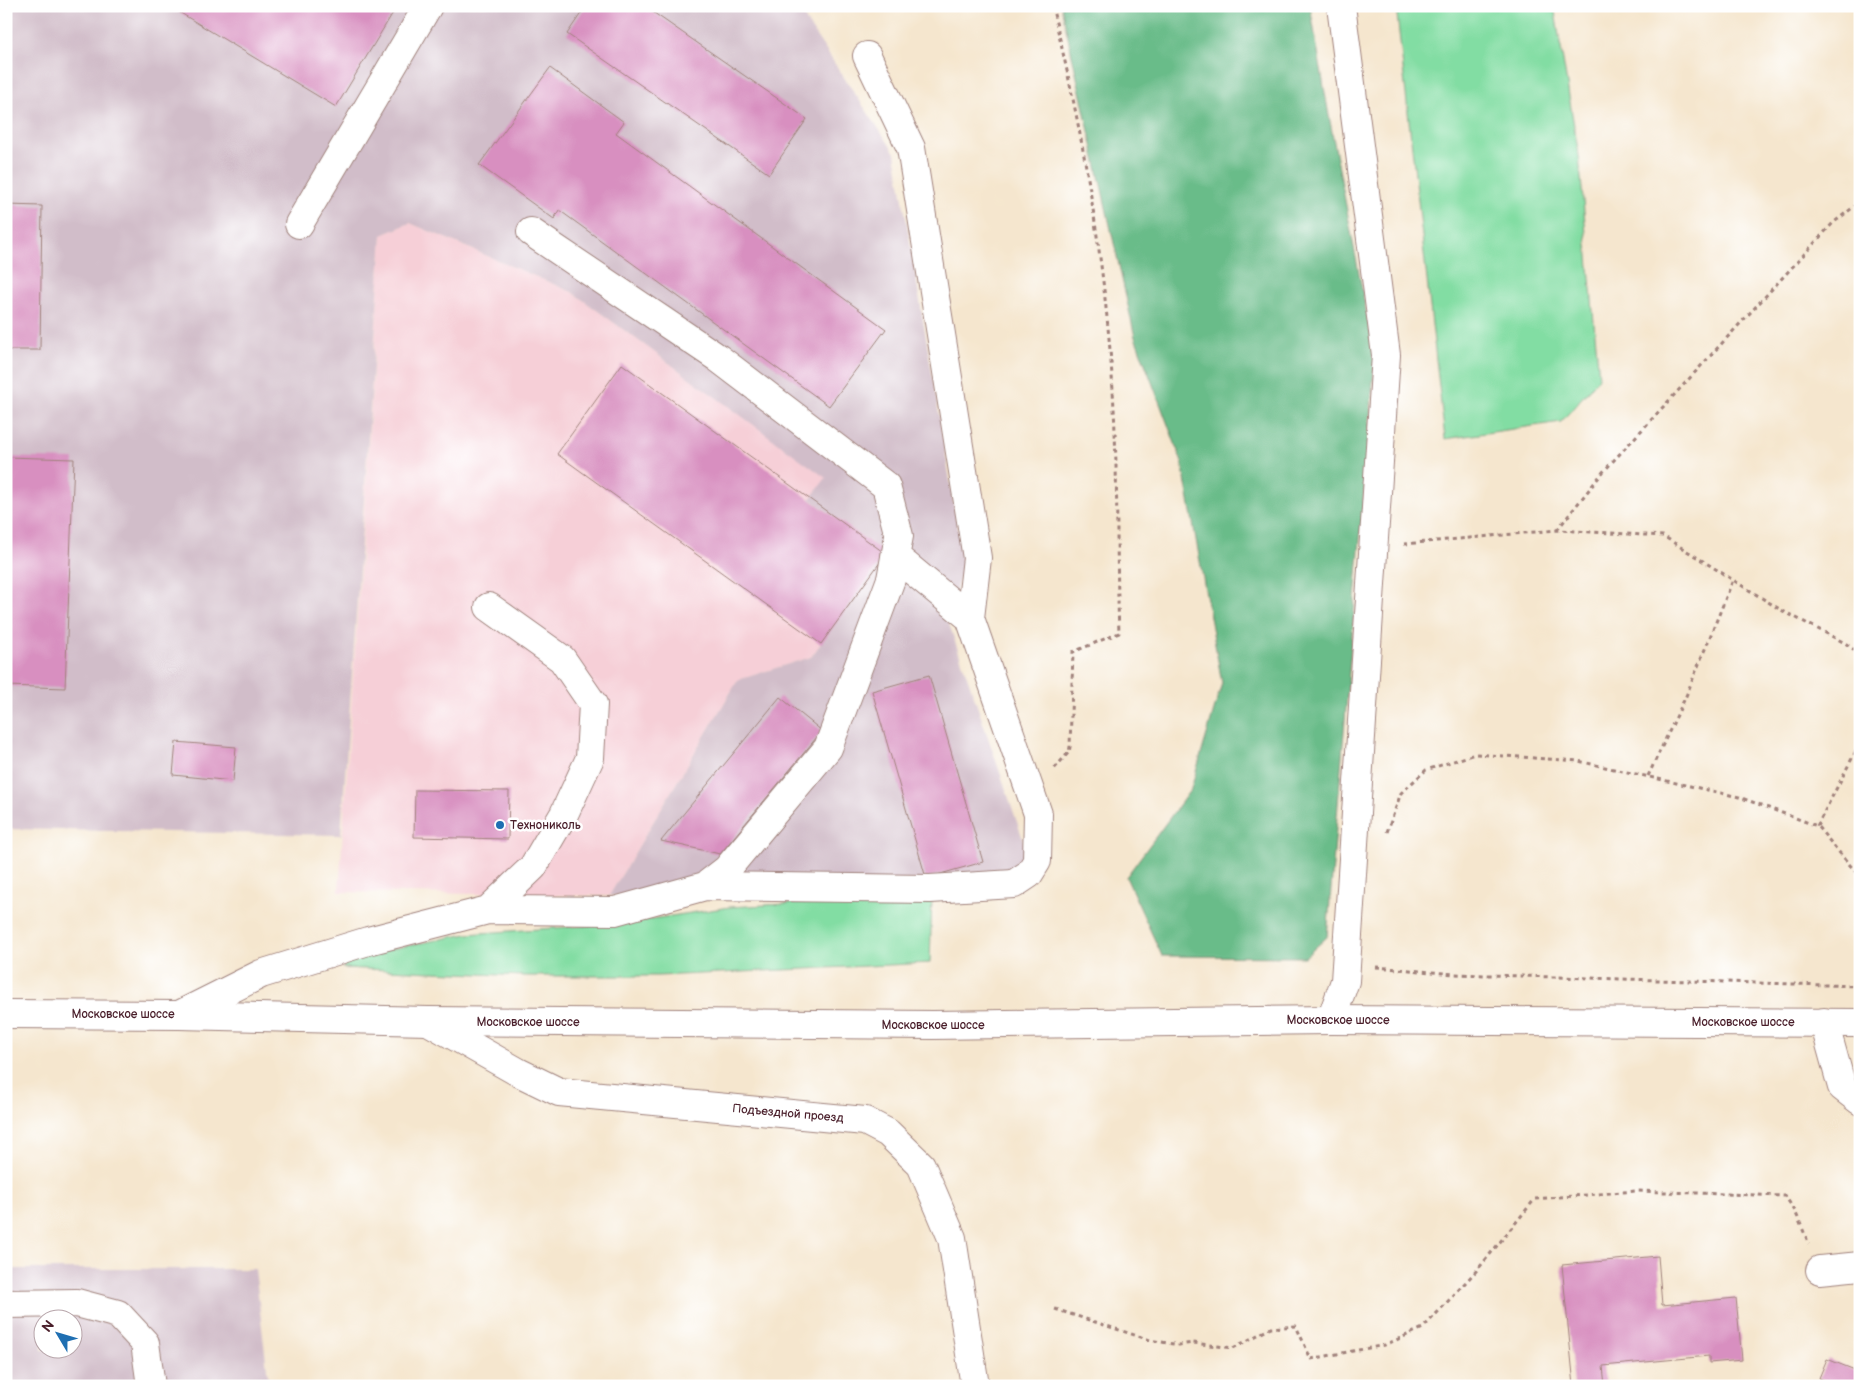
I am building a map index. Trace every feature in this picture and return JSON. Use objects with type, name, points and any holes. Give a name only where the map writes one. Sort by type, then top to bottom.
[{"type":"main road","points":[[299,224],[428,6]]},
{"type":"main road","points":[[1331,1020],[1345,981],[1386,355],[1341,6]]},
{"type":"main road","points":[[179,1015],[261,974],[368,941],[488,910],[615,911],[705,886],[930,889],[1014,884],[1029,874],[1037,861],[1038,814],[970,618],[977,558],[911,148],[867,56]]},
{"type":"main road","points":[[531,232],[718,358],[886,486],[899,536],[891,579],[828,748],[727,869],[705,886]]},
{"type":"main road","points":[[895,556],[970,618]]},
{"type":"main road","points":[[488,607],[562,659],[593,704],[590,758],[564,814],[533,868],[488,910]]},
{"type":"main road","name":"Московское шоссе","points":[[6,1014],[179,1015],[428,1021],[933,1025],[1331,1020],[1860,1023]]},
{"type":"main road","name":"Подъездной проезд","points":[[428,1021],[518,1072],[559,1092],[865,1121],[888,1133],[921,1166],[952,1238],[974,1386]]},
{"type":"main road","points":[[1824,1022],[1842,1087],[1860,1102]]},
{"type":"main road","points":[[1820,1270],[1860,1266]]},
{"type":"main road","points":[[6,1304],[77,1303],[118,1314],[145,1343],[150,1386]]},
{"type":"path","points":[[1038,814],[1054,768],[1069,752],[1073,652],[1119,633],[1113,391],[1100,246],[1072,88],[1052,6]]},
{"type":"path","points":[[1557,530],[1603,472],[1833,223],[1860,202]]},
{"type":"path","points":[[1374,546],[1557,530],[1663,536],[1781,610],[1845,643],[1860,654]]},
{"type":"path","points":[[1648,776],[1686,696],[1733,580]]},
{"type":"path","points":[[1817,826],[1860,743]]},
{"type":"path","points":[[1385,836],[1401,793],[1426,770],[1475,754],[1578,761],[1740,797],[1817,826],[1855,871],[1860,873]]},
{"type":"path","points":[[1373,965],[1381,969],[1454,974],[1860,986]]},
{"type":"path","points":[[1056,1308],[1150,1340],[1179,1345],[1193,1343],[1233,1348],[1271,1328],[1296,1326],[1311,1359],[1385,1345],[1423,1328],[1478,1269],[1535,1199],[1636,1192],[1786,1196],[1795,1211],[1820,1270]]},
{"type":"shaded area","points":[[6,6],[799,6],[808,24],[895,153],[964,564],[947,618],[1028,854],[1015,875],[609,896],[738,680],[811,657],[886,554],[810,499],[826,478],[572,292],[410,223],[382,235],[341,835],[6,829]]},
{"type":"shaded area","points":[[410,223],[572,292],[827,478],[810,499],[886,554],[811,657],[738,680],[609,896],[339,892],[382,235]]},
{"type":"shaded area","points":[[6,1269],[255,1269],[269,1386],[6,1386]]},
{"type":"green space","points":[[1061,6],[1310,6],[1375,358],[1327,937],[1305,957],[1162,956],[1126,877],[1191,789],[1222,683],[1182,462],[1135,337]]},
{"type":"green space","points":[[1396,6],[1554,6],[1579,156],[1599,378],[1561,422],[1445,439]]},
{"type":"green space","points":[[932,896],[930,963],[658,976],[524,976],[342,968],[355,956],[467,934],[625,923],[730,907]]},
{"type":"building","points":[[169,6],[397,6],[336,107]]},
{"type":"building","points":[[586,6],[644,6],[807,119],[769,174],[567,34]]},
{"type":"building","points":[[550,68],[624,122],[616,133],[886,329],[829,406],[559,210],[554,219],[479,165]]},
{"type":"building","points":[[6,205],[42,206],[40,350],[6,350]]},
{"type":"building","points":[[622,364],[886,554],[821,644],[557,454]]},
{"type":"building","points":[[6,457],[74,459],[65,688],[6,686]]},
{"type":"building","points":[[929,675],[983,862],[926,878],[872,691]]},
{"type":"building","points":[[780,697],[822,731],[720,854],[661,841]]},
{"type":"building","points":[[176,742],[236,747],[233,781],[173,775]]},
{"type":"building","points":[[415,790],[509,791],[508,839],[414,837]]},
{"type":"building","points":[[1658,1256],[1662,1305],[1736,1298],[1742,1360],[1709,1363],[1709,1356],[1603,1366],[1605,1386],[1574,1386],[1562,1265]]},
{"type":"building","points":[[1827,1359],[1860,1372],[1860,1386],[1839,1386],[1819,1378]]},
{"type":"place","name":"Технониколь","points":[[500,825]]}]
